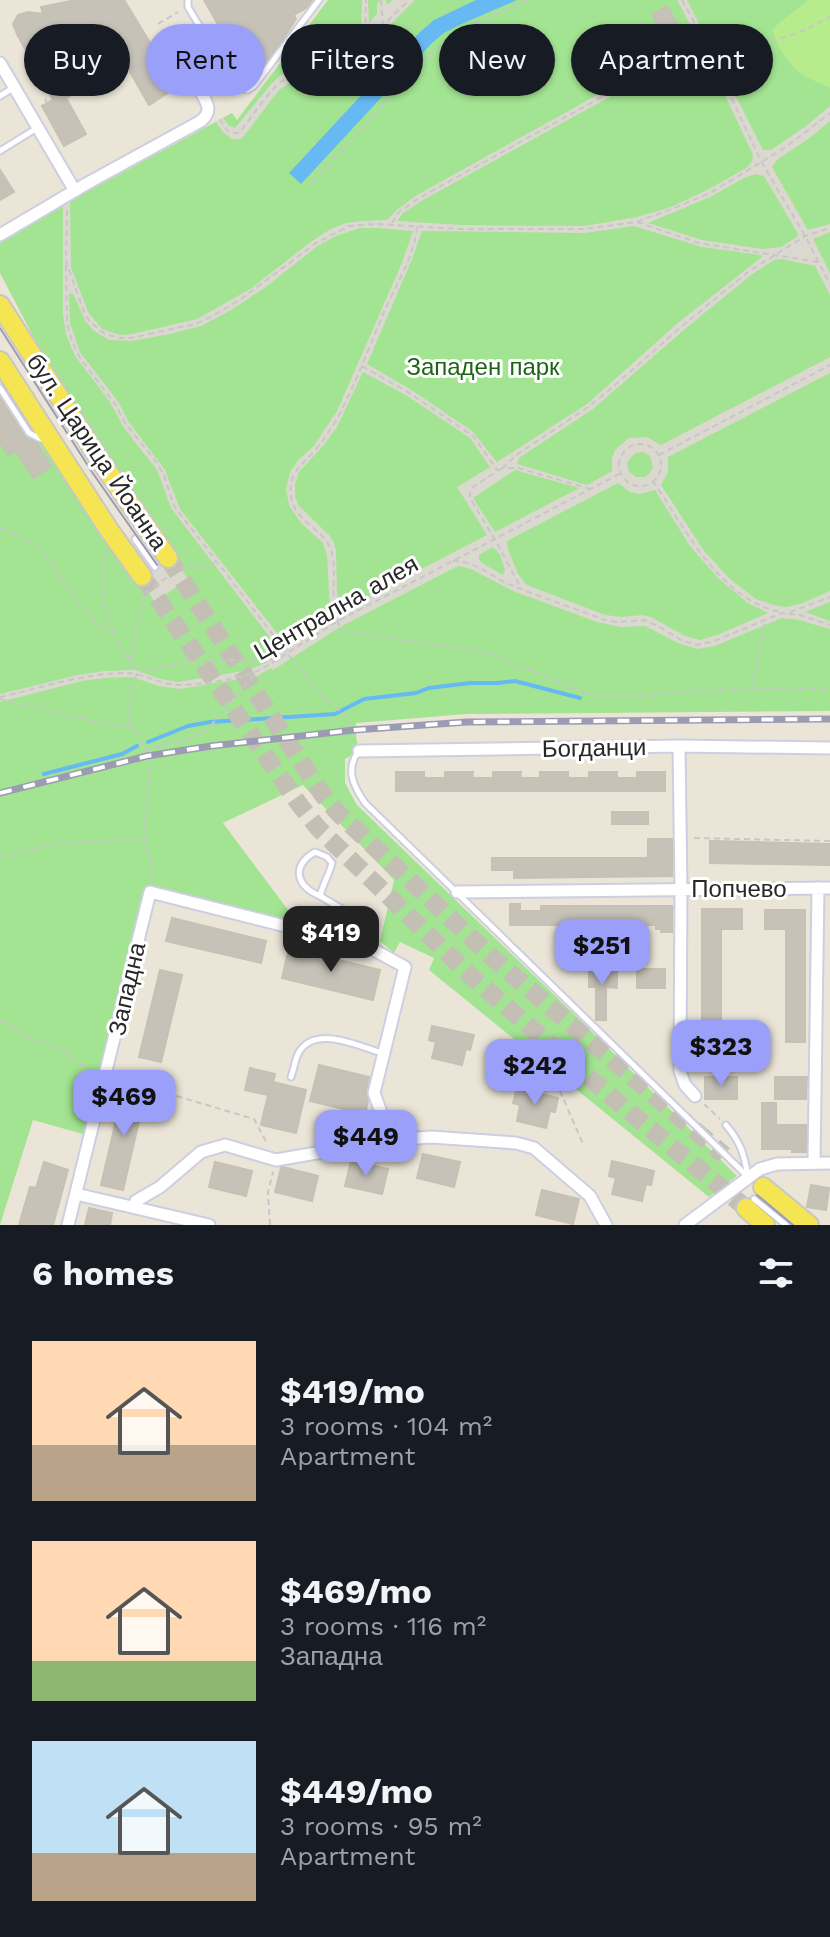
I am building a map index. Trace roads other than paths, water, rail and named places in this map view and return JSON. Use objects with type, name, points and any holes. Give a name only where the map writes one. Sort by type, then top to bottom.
[{"type":"main road","name":"бул. Царица Йоанна","points":[[0,305],[103,465],[155,567]]},
{"type":"main road","name":"бул. Царица Йоанна","points":[[0,361],[109,530],[155,567]]},
{"type":"main road","points":[[753,1193],[765,1225]]},
{"type":"main road","points":[[753,1193],[809,1225]]},
{"type":"street","points":[[0,63],[71,193]]},
{"type":"street","points":[[0,235],[201,121],[208,113],[208,103],[204,96]]},
{"type":"street","points":[[679,746],[680,1071],[685,1085],[695,1096]]},
{"type":"street","name":"Богданци","points":[[359,751],[679,746],[830,748]]},
{"type":"street","points":[[814,1162],[824,888]]},
{"type":"street","name":"Попчево","points":[[457,892],[824,888]]},
{"type":"street","name":"Западна","points":[[68,1225],[150,892],[374,950]]},
{"type":"street","points":[[374,950],[405,967],[374,1093],[391,1140]]},
{"type":"street","points":[[134,1207],[136,1201],[160,1187],[201,1152],[225,1145],[276,1160],[391,1140],[431,1137],[516,1143],[534,1148],[590,1196],[606,1225]]},
{"type":"street","points":[[685,1225],[753,1193],[760,1169],[777,1164],[830,1163]]},
{"type":"street","points":[[76,1194],[209,1225]]},
{"type":"lane","points":[[188,0],[188,7],[233,82],[238,88],[248,90],[319,0]]},
{"type":"lane","points":[[0,96],[14,87]]},
{"type":"lane","points":[[0,151],[38,128]]},
{"type":"lane","points":[[0,388],[29,433],[53,444]]},
{"type":"lane","points":[[135,539],[155,567]]},
{"type":"lane","points":[[359,751],[353,762],[352,780],[365,803],[786,1225]]},
{"type":"lane","points":[[320,896],[332,863],[315,852],[302,864],[299,873],[302,885],[309,891],[359,919],[374,933],[374,950]]},
{"type":"lane","points":[[291,1077],[298,1054],[306,1044],[317,1038],[383,1053]]},
{"type":"lane","points":[[726,1125],[743,1149],[753,1193]]},
{"type":"water","points":[[476,0],[517,0],[462,24],[439,24],[439,37],[423,53],[423,30],[434,20]]},
{"type":"water","points":[[360,96],[383,96],[301,184],[289,173]]},
{"type":"waterway","points":[[148,742],[188,726],[335,714],[364,699],[470,683],[515,681],[580,698]]},
{"type":"waterway","points":[[44,774],[122,754],[137,746]]},
{"type":"tunnel","points":[[168,558],[322,794],[338,813],[494,959],[724,1155]]},
{"type":"tunnel","points":[[142,576],[318,828],[472,977],[746,1208]]},
{"type":"tram line","points":[[0,328],[92,472],[157,565]]},
{"type":"tram line","points":[[757,1195],[793,1225]]},
{"type":"railway","points":[[0,793],[147,756],[354,730],[467,722],[830,719]]},
{"type":"park label","name":"Западен парк","points":[[483,367]]}]
